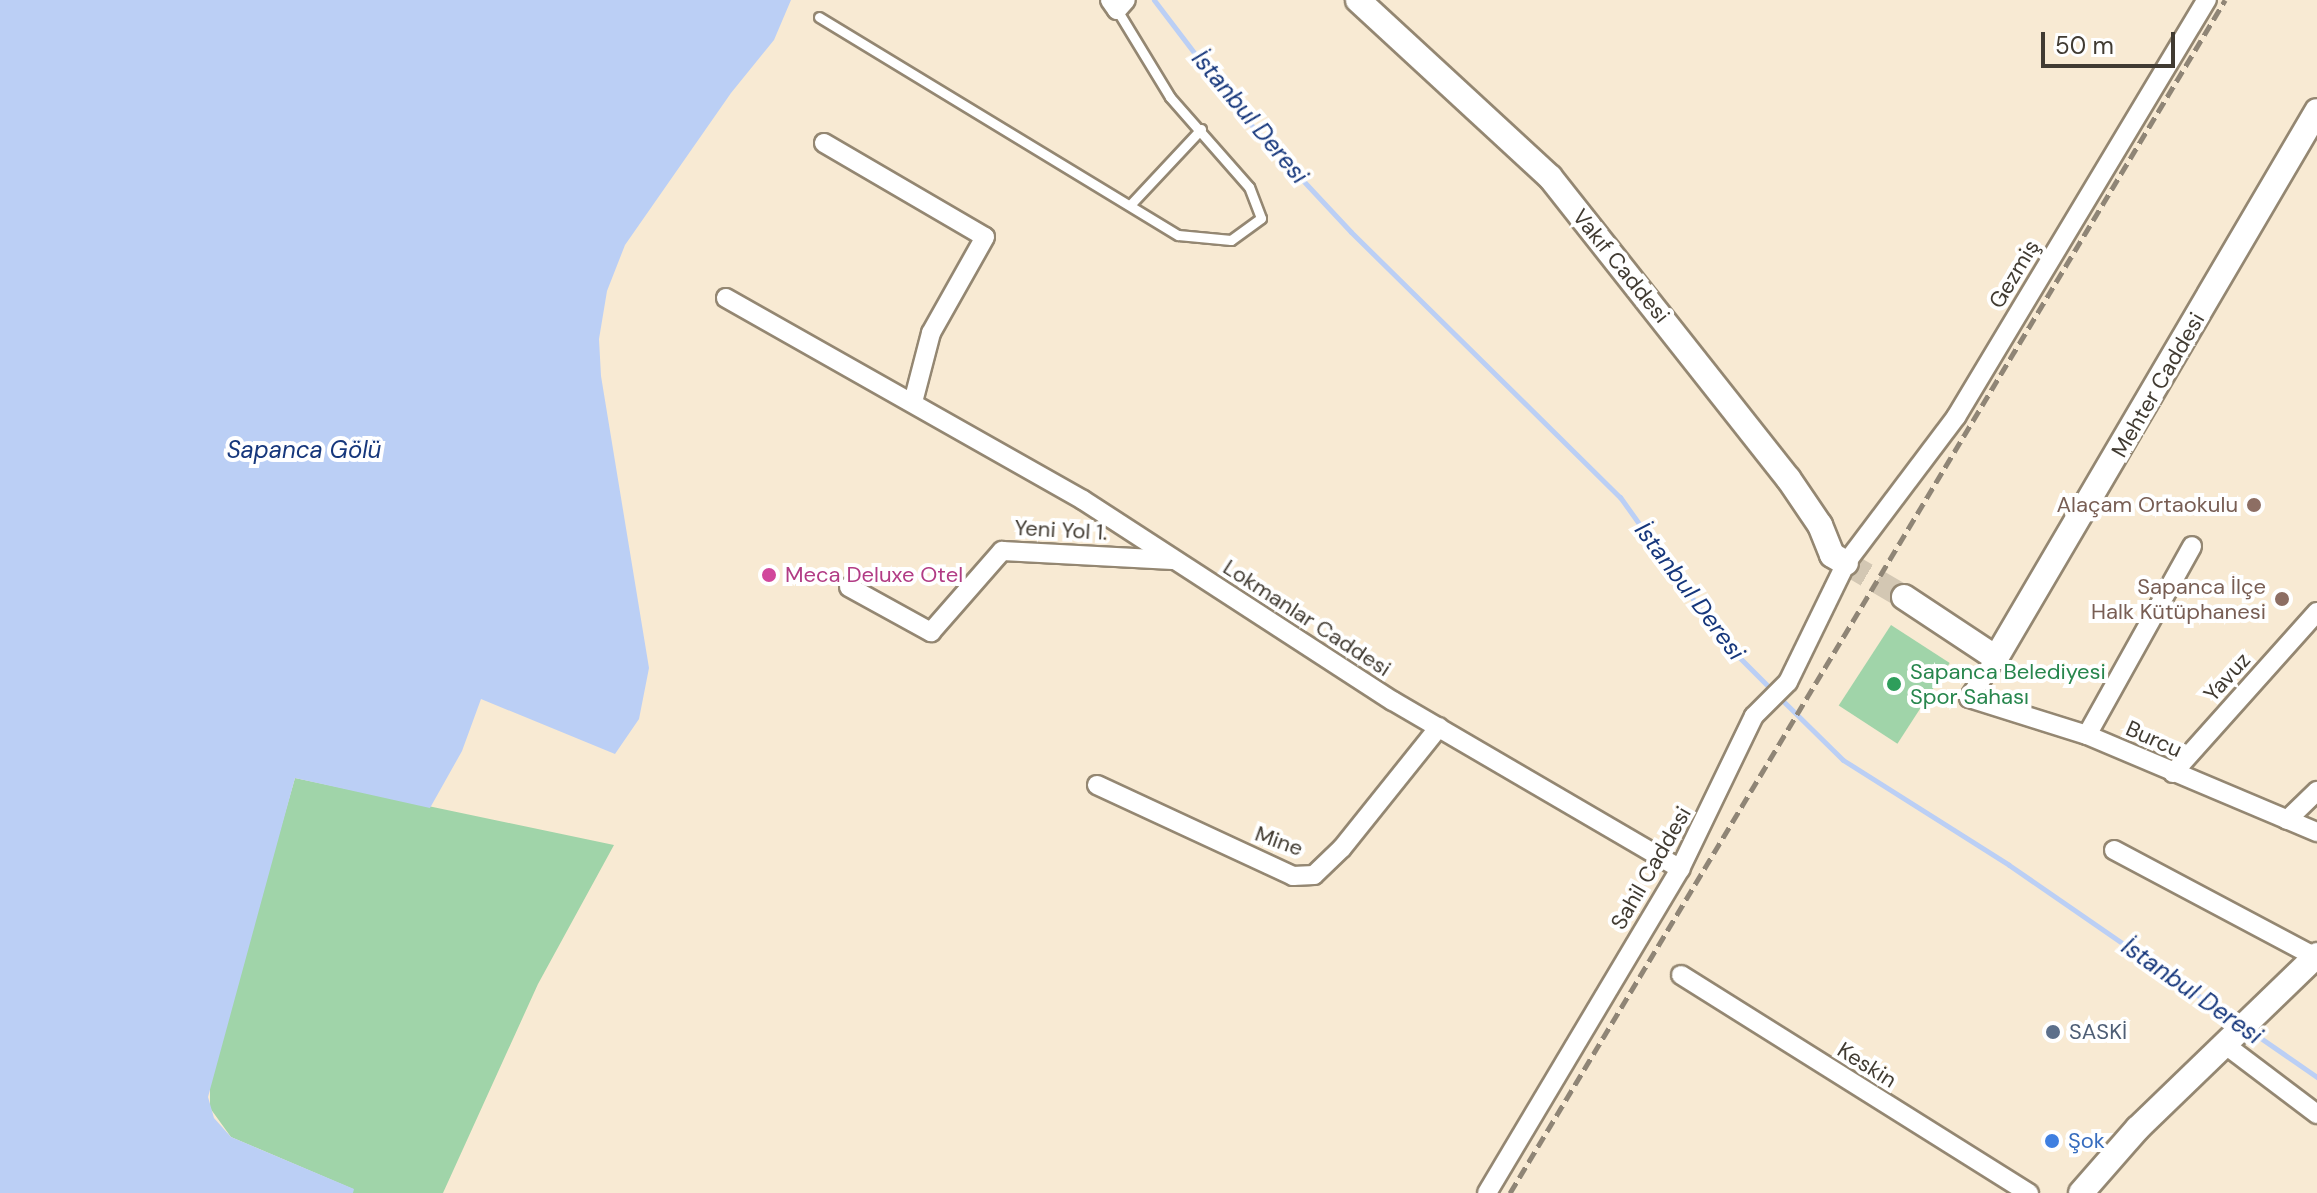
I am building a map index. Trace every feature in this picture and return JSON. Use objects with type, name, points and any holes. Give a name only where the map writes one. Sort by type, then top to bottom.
[{"type":"street","name":"Gezmiş","points":[[1846,563],[1956,417],[2207,0]]},
{"type":"street","name":"Vakıf Caddesi","points":[[1372,4],[1550,177],[1788,478],[1820,525],[1832,555],[1846,563]]},
{"type":"street","name":"Mehter Caddesi","points":[[1996,658],[2317,111]]},
{"type":"street","points":[[824,143],[985,237],[931,333],[913,402]]},
{"type":"street","name":"Lokmanlar Caddesi","points":[[726,298],[1083,500],[1439,727],[1680,869]]},
{"type":"street","points":[[2087,735],[2192,546]]},
{"type":"street","name":"Yeni Yol 1.","points":[[849,587],[931,632],[1002,551],[1174,560]]},
{"type":"street","name":"Sahil Caddesi","points":[[1487,1193],[1680,869],[1754,716],[1788,682],[1846,563]]},
{"type":"street","points":[[1904,597],[1996,658]]},
{"type":"street","name":"Yavuz","points":[[2173,773],[2317,612]]},
{"type":"street","name":"Burcu","points":[[1996,658],[1969,698],[2087,735],[2317,832]]},
{"type":"street","name":"Mine","points":[[1097,785],[1293,876],[1314,875],[1342,848],[1439,727]]},
{"type":"street","points":[[2287,820],[2317,791]]},
{"type":"street","points":[[2087,1191],[2229,1039],[2316,956],[2114,850]]},
{"type":"street","name":"Keskin","points":[[1681,975],[2029,1193]]},
{"type":"street","points":[[2229,1039],[2317,1114]]},
{"type":"lane","points":[[819,17],[1178,235],[1231,240],[1261,218],[1249,187],[1170,97],[1117,3]]},
{"type":"lane","points":[[1130,205],[1201,129]]},
{"type":"green space","name":"Sapanca Belediyesi Spor Sahası","points":[[1891,625],[1950,663],[1897,744],[1839,706]]},
{"type":"green space","points":[[295,778],[614,845],[538,984],[443,1193],[353,1193],[353,1189],[231,1137],[210,1108],[210,1075]]},
{"type":"water","name":"Sapanca Gölü","points":[[0,0],[791,0],[774,40],[731,93],[625,245],[607,291],[599,339],[601,376],[649,668],[639,719],[615,754],[481,699],[462,751],[430,808],[295,778],[208,1097],[214,1118],[231,1137],[354,1189],[353,1193],[0,1193]]},
{"type":"waterway","name":"İstanbul Deresi","points":[[1154,0],[1241,114],[1351,232],[1620,497],[1722,640],[1773,691]]},
{"type":"waterway","name":"İstanbul Deresi","points":[[1780,698],[1843,760],[2009,865],[2237,1022]]},
{"type":"waterway","name":"İstanbul Deresi","points":[[2249,1030],[2317,1077]]},
{"type":"tunnel","points":[[1846,563],[1904,597]]},
{"type":"railway","points":[[1510,1193],[2225,0]]},
{"type":"place","name":"Alaçam Ortaokulu","points":[[2254,505]]},
{"type":"place","name":"Meca Deluxe Otel","points":[[769,575]]},
{"type":"place","name":"Sapanca İlçe Halk Kütüphanesi","points":[[2282,599]]},
{"type":"place","name":"Sapanca Belediyesi Spor Sahası","points":[[1894,684]]},
{"type":"place","name":"SASKİ","points":[[2053,1032]]},
{"type":"place","name":"Şok","points":[[2052,1141]]}]
